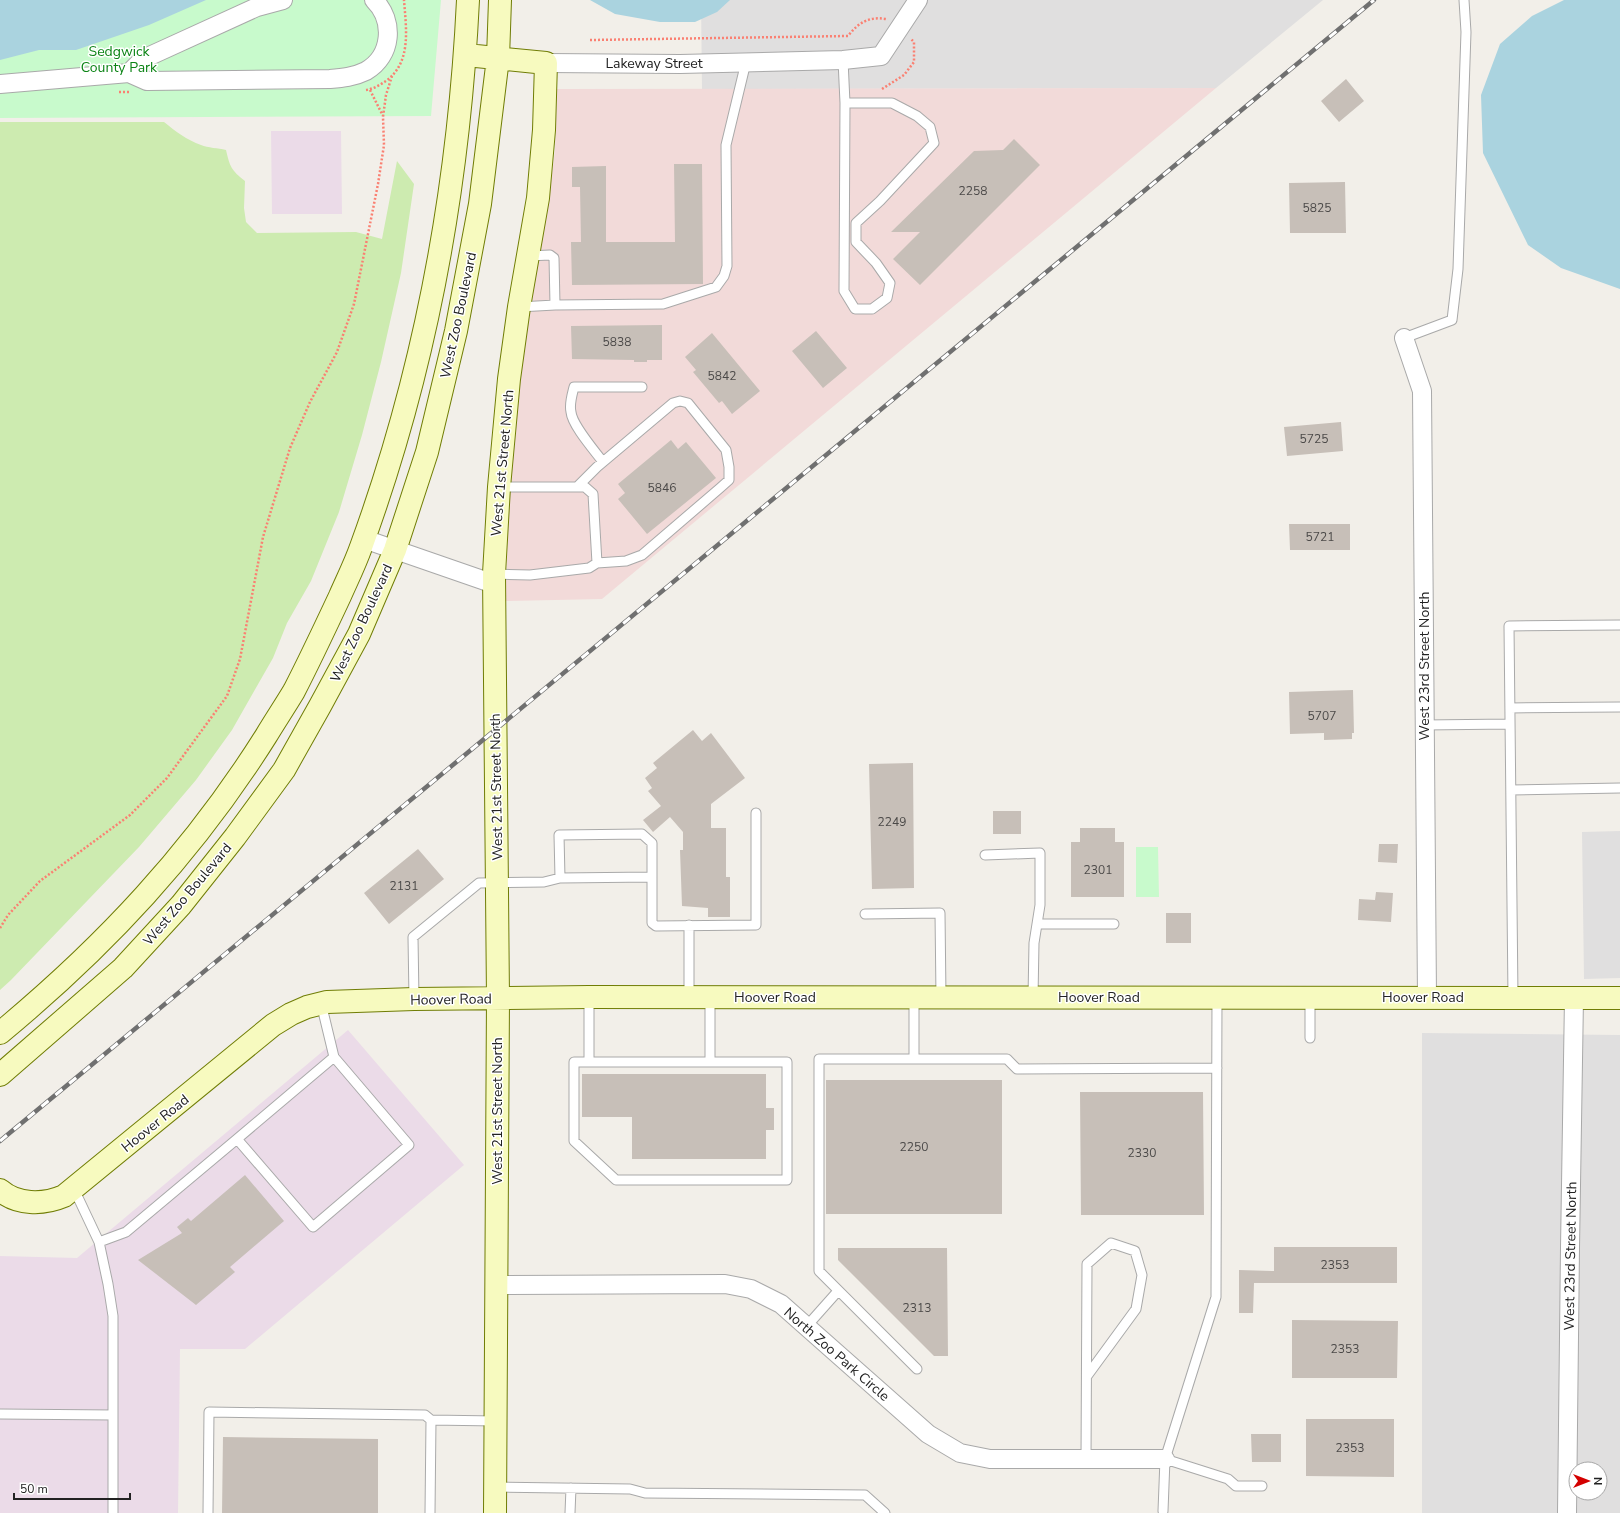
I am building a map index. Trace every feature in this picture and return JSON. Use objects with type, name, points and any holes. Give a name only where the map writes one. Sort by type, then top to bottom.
[{"type":"street","points":[[129,74],[143,59],[257,7],[283,0]]},
{"type":"street","points":[[0,84],[129,74],[147,81],[346,78],[366,70],[377,62],[387,43],[388,29],[385,15],[380,6],[374,0]]},
{"type":"street","points":[[0,1033],[35,1004],[91,953],[129,915],[176,861],[220,806],[293,693],[325,628],[364,539],[384,481],[404,414],[428,315],[447,210],[455,151],[466,55],[468,0]]},
{"type":"street","points":[[498,58],[500,0]]},
{"type":"street","points":[[899,28],[918,0]]},
{"type":"street","name":"Lakeway Street","points":[[466,55],[546,63],[680,64],[843,60],[881,56],[899,28]]},
{"type":"street","name":"West Zoo Boulevard","points":[[0,1075],[123,968],[181,905],[235,837],[284,770],[359,634],[395,550],[427,452],[456,331],[480,204],[498,58]]},
{"type":"street","name":"West 21st Street North","points":[[495,1513],[498,998],[494,579],[499,486],[509,379],[519,307],[538,198],[542,153],[546,63]]},
{"type":"street","name":"West 23rd Street North","points":[[1404,338],[1422,391],[1426,997]]},
{"type":"street","points":[[364,539],[395,550],[494,579]]},
{"type":"street","name":"Hoover Road","points":[[0,1190],[15,1198],[28,1202],[42,1202],[57,1199],[74,1189],[274,1025],[291,1014],[307,1007],[321,1003],[346,1000],[589,997],[1620,998]]},
{"type":"street","name":"West 23rd Street North","points":[[1567,1513],[1574,998]]},
{"type":"street","name":"North Zoo Park Circle","points":[[497,1285],[725,1284],[751,1289],[781,1304],[928,1434],[960,1453],[990,1459],[1165,1459]]},
{"type":"lane","points":[[1404,338],[1452,320],[1458,269],[1466,32],[1464,0]]},
{"type":"lane","points":[[843,60],[845,103],[844,291],[855,309],[872,309],[887,298],[890,283],[876,263],[856,242],[856,223],[880,201],[934,143],[930,127],[917,116],[892,103],[845,103]]},
{"type":"lane","points":[[519,307],[554,305],[664,304],[716,287],[724,276],[727,266],[726,145],[746,62]]},
{"type":"lane","points":[[528,256],[550,255],[554,258],[554,305]]},
{"type":"lane","points":[[603,462],[573,421],[570,412],[571,397],[574,387],[642,387]]},
{"type":"lane","points":[[494,579],[589,568],[597,563],[626,561],[642,555],[729,480],[729,466],[726,450],[688,403],[680,401],[674,403],[603,462],[577,487]]},
{"type":"lane","points":[[499,486],[585,487],[593,494],[597,563]]},
{"type":"lane","points":[[1513,998],[1509,626],[1620,625]]},
{"type":"lane","points":[[1510,708],[1620,707]]},
{"type":"lane","points":[[1424,725],[1510,724]]},
{"type":"lane","points":[[1511,790],[1620,788]]},
{"type":"lane","points":[[560,878],[559,835],[642,834],[652,843],[652,923],[656,926],[756,925],[756,813]]},
{"type":"lane","points":[[985,855],[1040,853],[1040,905],[1034,942],[1034,997]]},
{"type":"lane","points":[[414,999],[414,937],[479,883],[544,882],[560,878],[652,876]]},
{"type":"lane","points":[[865,914],[940,913],[941,997]]},
{"type":"lane","points":[[1037,924],[1114,924]]},
{"type":"lane","points":[[689,925],[710,1062]]},
{"type":"lane","points":[[589,997],[589,1062]]},
{"type":"lane","points":[[914,997],[914,1059]]},
{"type":"lane","points":[[1164,1511],[1165,1459],[1216,1297],[1217,997]]},
{"type":"lane","points":[[1310,997],[1310,1038]]},
{"type":"lane","points":[[237,1139],[313,1227],[409,1145],[334,1057],[321,1003]]},
{"type":"lane","points":[[99,1242],[126,1232],[334,1057]]},
{"type":"lane","points":[[917,1369],[819,1271],[819,1059],[1007,1059],[1017,1069],[1217,1068]]},
{"type":"lane","points":[[574,1062],[589,1062],[787,1062],[787,1180],[616,1180],[574,1141],[574,1062]]},
{"type":"lane","points":[[74,1189],[99,1242],[113,1316],[113,1513]]},
{"type":"lane","points":[[1086,1459],[1087,1264],[1111,1243],[1135,1251],[1142,1275],[1138,1302],[1136,1309],[1087,1376]]},
{"type":"lane","points":[[806,1327],[838,1291]]},
{"type":"lane","points":[[208,1513],[209,1412],[425,1415],[431,1420],[496,1421]]},
{"type":"lane","points":[[0,1414],[113,1415]]},
{"type":"lane","points":[[430,1513],[431,1420]]},
{"type":"lane","points":[[1165,1459],[1228,1478],[1236,1486],[1262,1486]]},
{"type":"lane","points":[[495,1487],[630,1488],[644,1493],[865,1495],[885,1513]]},
{"type":"lane","points":[[570,1513],[571,1488]]},
{"type":"path","points":[[590,40],[848,36],[855,26],[875,17],[891,20],[914,42],[914,62],[904,75],[882,89]]},
{"type":"path","points":[[0,928],[8,915],[40,881],[130,815],[167,778],[227,696],[240,659],[264,537],[290,448],[310,402],[337,352],[354,304],[378,184],[384,145],[383,117],[386,95],[392,76]]},
{"type":"path","points":[[370,90],[383,117]]},
{"type":"shaded area","points":[[701,0],[1323,0],[1216,88],[702,89]]},
{"type":"shaded area","points":[[1216,88],[602,599],[505,601],[511,464],[525,328],[549,197],[555,150],[557,89]]},
{"type":"shaded area","points":[[271,131],[341,131],[342,214],[272,214]]},
{"type":"shaded area","points":[[1620,831],[1620,978],[1584,979],[1582,832]]},
{"type":"shaded area","points":[[348,1030],[464,1165],[245,1349],[180,1349],[178,1513],[0,1513],[0,1256],[77,1258]]},
{"type":"shaded area","points":[[1422,1033],[1620,1035],[1620,1513],[1422,1513]]},
{"type":"green space","name":"Sedgwick County Park","points":[[0,0],[441,0],[431,116],[0,118]]},
{"type":"green space","points":[[0,122],[164,122],[191,141],[207,147],[226,150],[232,168],[245,181],[244,208],[246,222],[257,233],[356,232],[382,239],[397,161],[414,184],[401,273],[381,362],[362,435],[339,512],[311,581],[287,623],[273,658],[232,730],[196,780],[139,847],[0,990]]},
{"type":"green space","points":[[1136,847],[1158,847],[1159,897],[1136,897]]},
{"type":"water","points":[[0,0],[206,0],[149,25],[76,50],[39,50],[0,60]]},
{"type":"water","points":[[590,0],[730,0],[717,12],[695,22],[660,22],[615,14]]},
{"type":"water","points":[[1564,0],[1620,0],[1620,289],[1561,268],[1528,245],[1483,153],[1481,95],[1500,44],[1532,16]]},
{"type":"building","points":[[1346,79],[1364,101],[1339,122],[1321,101]]},
{"type":"building","points":[[1014,139],[1040,165],[920,285],[893,259],[920,232],[891,232],[974,151],[1003,150]]},
{"type":"building","points":[[674,164],[702,164],[703,284],[572,285],[571,242],[581,242],[580,187],[572,187],[572,167],[606,166],[606,242],[675,242]]},
{"type":"building","points":[[1345,182],[1346,233],[1290,233],[1289,183]]},
{"type":"building","points":[[662,325],[662,360],[634,362],[634,360],[572,359],[571,326]]},
{"type":"building","points":[[816,331],[847,368],[823,388],[792,351]]},
{"type":"building","points":[[712,333],[760,391],[732,414],[722,401],[719,403],[693,372],[696,370],[685,357]]},
{"type":"building","points":[[1341,422],[1343,451],[1287,456],[1284,427]]},
{"type":"building","points":[[671,440],[678,449],[686,442],[716,478],[647,534],[618,499],[625,493],[618,484]]},
{"type":"building","points":[[1289,524],[1350,524],[1350,550],[1290,550]]},
{"type":"building","points":[[1353,690],[1354,733],[1352,733],[1352,739],[1324,740],[1324,733],[1290,734],[1289,692]]},
{"type":"building","points":[[693,730],[702,741],[711,733],[745,778],[711,804],[711,828],[726,828],[726,877],[730,877],[730,917],[708,917],[708,908],[682,906],[680,850],[683,850],[683,832],[670,817],[653,832],[643,820],[661,806],[648,791],[652,788],[645,778],[657,768],[653,763]]},
{"type":"building","points":[[913,763],[914,888],[872,889],[869,764]]},
{"type":"building","points":[[993,811],[1021,811],[1021,834],[993,834]]},
{"type":"building","points":[[1080,828],[1115,828],[1115,842],[1124,842],[1124,897],[1071,897],[1071,842],[1080,842]]},
{"type":"building","points":[[1379,844],[1398,844],[1397,863],[1378,862]]},
{"type":"building","points":[[418,849],[444,879],[389,924],[364,893]]},
{"type":"building","points":[[1376,892],[1393,893],[1391,922],[1358,920],[1359,899],[1375,900]]},
{"type":"building","points":[[1166,913],[1191,913],[1191,943],[1166,943]]},
{"type":"building","points":[[582,1074],[766,1074],[766,1108],[774,1108],[774,1130],[766,1130],[766,1159],[632,1159],[632,1117],[582,1117]]},
{"type":"building","points":[[826,1080],[1002,1080],[1002,1214],[826,1214]]},
{"type":"building","points":[[1080,1092],[1203,1092],[1204,1215],[1081,1215]]},
{"type":"building","points":[[245,1175],[284,1221],[230,1267],[235,1272],[196,1305],[138,1260],[182,1233],[177,1227],[188,1218],[191,1221]]},
{"type":"building","points":[[1274,1247],[1397,1247],[1397,1283],[1254,1283],[1253,1313],[1239,1313],[1239,1270],[1274,1271]]},
{"type":"building","points":[[838,1248],[947,1248],[948,1356],[934,1356],[838,1260]]},
{"type":"building","points":[[1292,1320],[1398,1321],[1397,1378],[1292,1378]]},
{"type":"building","points":[[1306,1419],[1394,1419],[1394,1477],[1306,1476]]},
{"type":"building","points":[[1251,1434],[1281,1434],[1281,1462],[1252,1462]]},
{"type":"building","points":[[223,1437],[378,1439],[378,1513],[222,1513]]},
{"type":"railway","points":[[0,1141],[1374,0]]}]
